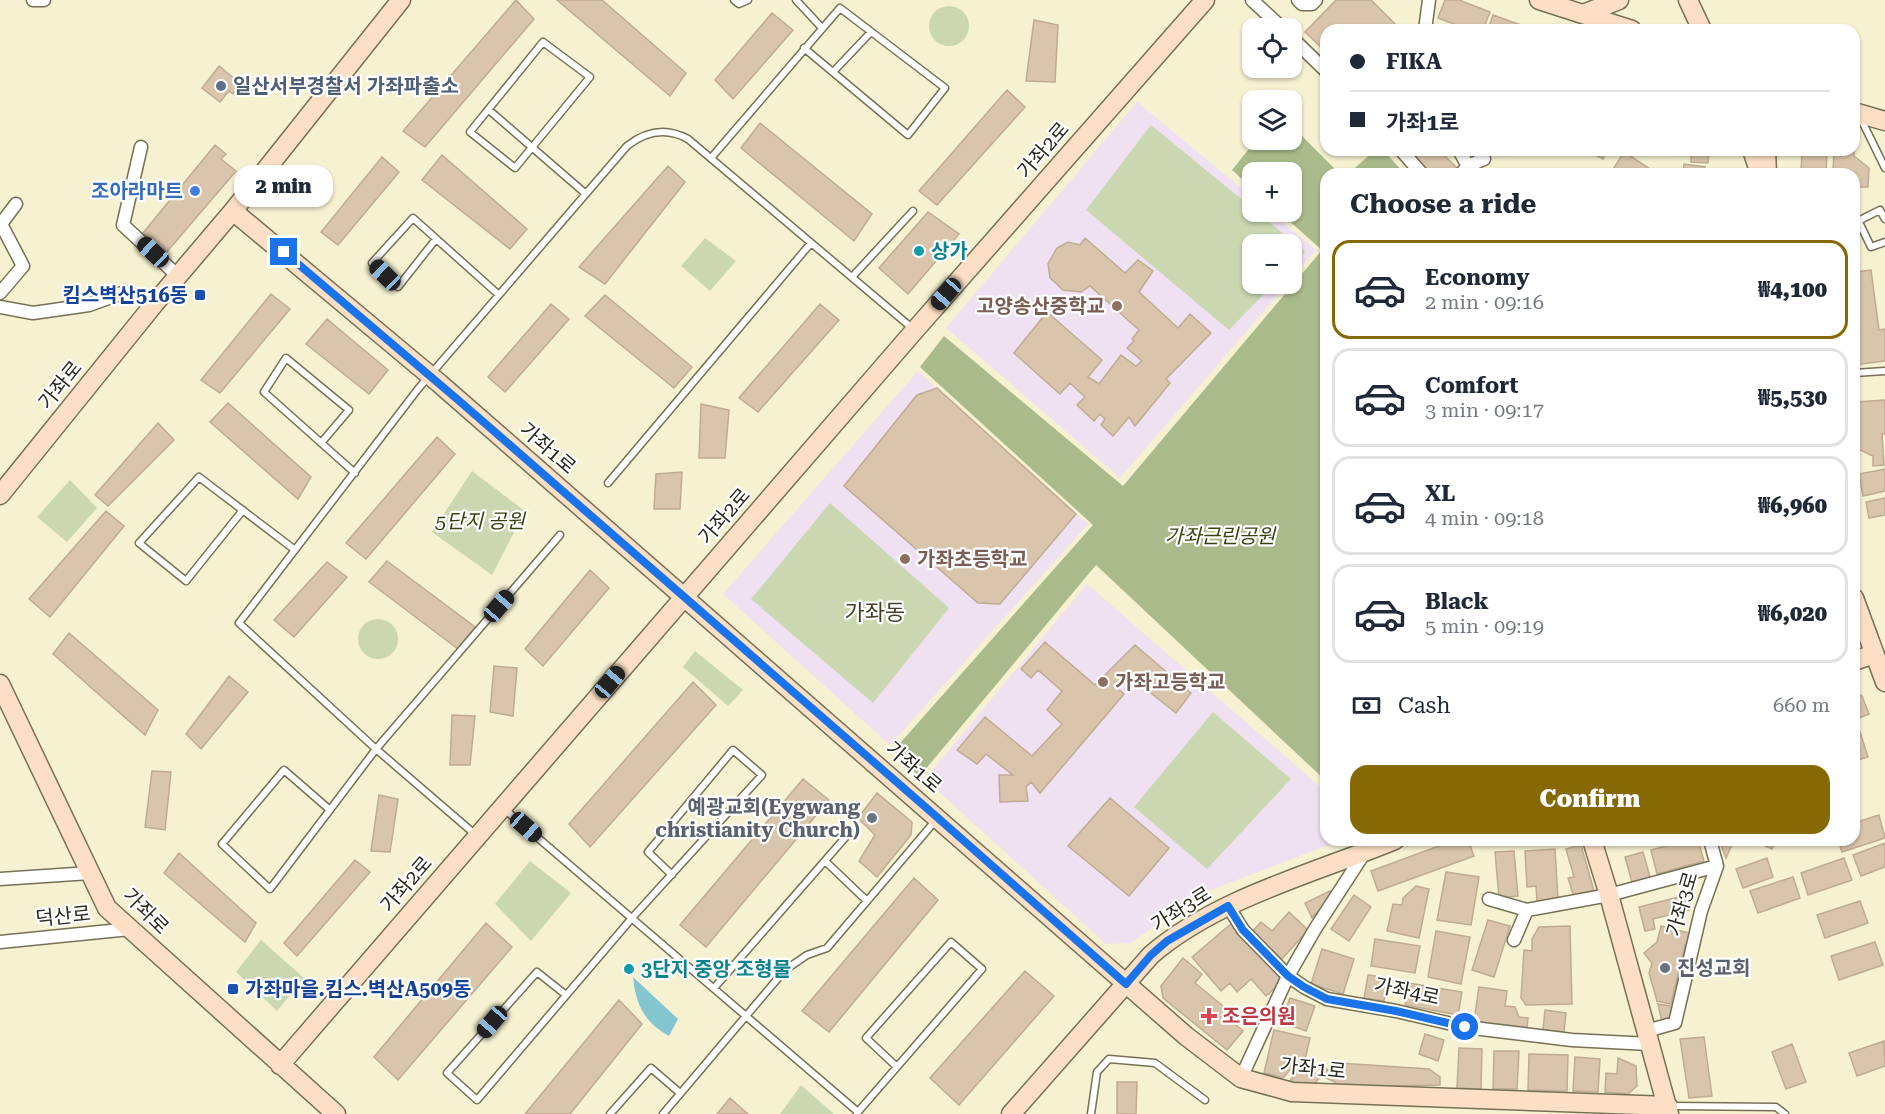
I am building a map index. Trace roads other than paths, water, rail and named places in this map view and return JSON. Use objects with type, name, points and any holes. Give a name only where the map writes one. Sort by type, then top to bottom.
[{"type":"street","points":[[33,0],[44,0]]},
{"type":"street","name":"가좌로","points":[[0,495],[154,303],[179,277],[233,211],[400,0]]},
{"type":"street","name":"가좌2로","points":[[280,1065],[915,330],[1205,0]]},
{"type":"street","points":[[1252,0],[1271,18]]},
{"type":"street","points":[[1298,0],[1302,4],[1312,4],[1317,0]]},
{"type":"street","points":[[1539,0],[1614,24]]},
{"type":"street","points":[[1583,14],[1619,0]]},
{"type":"street","points":[[1688,0],[1699,24]]},
{"type":"street","points":[[1425,24],[1426,1]]},
{"type":"street","points":[[1302,48],[1320,65]]},
{"type":"street","points":[[1860,114],[1885,121]]},
{"type":"street","points":[[141,147],[123,225],[179,277]]},
{"type":"street","points":[[1406,156],[1417,168]]},
{"type":"street","points":[[1468,168],[1484,159]]},
{"type":"street","points":[[0,293],[23,266],[1,224],[16,204]]},
{"type":"street","name":"가좌1로","points":[[233,211],[430,376],[1186,1036],[1241,1078],[1292,1092],[1668,1110]]},
{"type":"street","points":[[0,307],[33,313],[89,305],[125,292],[154,303]]},
{"type":"street","points":[[1860,615],[1885,682]]},
{"type":"street","points":[[1860,659],[1874,654]]},
{"type":"street","name":"가좌로","points":[[0,684],[107,908],[336,1114]]},
{"type":"street","name":"가좌3로","points":[[1011,1114],[1151,955],[1167,941],[1228,906],[1380,846]]},
{"type":"street","points":[[1594,846],[1668,1110]]},
{"type":"street","name":"가좌3로","points":[[1648,1037],[1675,1023],[1701,911],[1717,866],[1712,846]]},
{"type":"street","points":[[1241,1078],[1288,976],[1315,929],[1365,852]]},
{"type":"street","points":[[1489,899],[1527,910],[1609,895],[1717,866]]},
{"type":"street","points":[[0,879],[90,873]]},
{"type":"street","name":"가좌4로","points":[[1228,906],[1243,930],[1288,976],[1327,999],[1396,1011],[1465,1027],[1572,1040],[1648,1037]]},
{"type":"street","points":[[1514,939],[1527,910]]},
{"type":"street","name":"덕산로","points":[[0,942],[130,929]]},
{"type":"lane","points":[[734,0],[739,4],[748,0]]},
{"type":"lane","points":[[796,0],[822,28]]},
{"type":"lane","points":[[711,158],[804,48],[840,8],[945,88],[908,135],[804,48]]},
{"type":"lane","points":[[833,72],[871,32]]},
{"type":"lane","points":[[543,42],[590,77],[515,168],[470,132],[489,110],[543,42]]},
{"type":"lane","points":[[489,110],[586,194]]},
{"type":"lane","points":[[1860,121],[1885,168]]},
{"type":"lane","points":[[477,837],[376,749],[239,622],[430,376],[627,146],[638,137],[651,133],[665,131],[678,133],[711,158],[915,330]]},
{"type":"lane","points":[[1860,220],[1880,210],[1885,219]]},
{"type":"lane","points":[[852,277],[913,211]]},
{"type":"lane","points":[[436,239],[398,288],[372,263],[413,218],[499,295]]},
{"type":"lane","points":[[1860,226],[1871,247],[1885,242]]},
{"type":"lane","points":[[608,483],[811,243]]},
{"type":"lane","points":[[321,443],[349,410],[286,358],[264,392],[321,443],[355,473]]},
{"type":"lane","points":[[1860,373],[1885,371]]},
{"type":"lane","points":[[243,510],[186,581],[139,543],[199,477],[243,510],[295,550]]},
{"type":"lane","points":[[330,810],[284,770],[222,844],[270,889],[330,810],[376,749],[560,535]]},
{"type":"lane","points":[[566,995],[537,972],[447,1073],[477,1100],[632,918],[672,875],[762,775],[733,750],[648,852],[672,875]]},
{"type":"lane","points":[[503,808],[857,1113],[897,1067],[982,969],[951,942],[866,1038],[897,1067]]},
{"type":"lane","points":[[663,1114],[785,970],[807,955],[827,948],[938,818]]},
{"type":"lane","points":[[714,988],[850,832]]},
{"type":"lane","points":[[825,861],[867,902]]},
{"type":"lane","points":[[1091,1114],[1097,1072],[1110,1059],[1155,1063],[1205,1100]]},
{"type":"lane","points":[[610,1114],[651,1068],[681,1093]]},
{"type":"lane","points":[[1668,1110],[1776,1107],[1785,1114]]},
{"type":"water","points":[[633,977],[678,1019],[669,1036],[647,1019],[636,996]]},
{"type":"place","name":"일산서부경찰서 가좌파출소","points":[[221,86]]},
{"type":"place","name":"조아라마트","points":[[195,191]]},
{"type":"place","name":"상가","points":[[919,251]]},
{"type":"place","name":"킴스벽산516동","points":[[200,295]]},
{"type":"place","name":"고양송산중학교","points":[[1117,306]]},
{"type":"place","name":"가좌초등학교","points":[[905,559]]},
{"type":"place","name":"가좌고등학교","points":[[1103,682]]},
{"type":"place","name":"예광교회(Eygwang christianity Church)","points":[[872,818]]},
{"type":"place","name":"진성교회","points":[[1665,968]]},
{"type":"place","name":"3단지 중앙 조형물","points":[[629,969]]},
{"type":"place","name":"가좌마을.킴스.벽산A509동","points":[[233,989]]},
{"type":"place","name":"조은의원","points":[[1209,1016]]},
{"type":"district","name":"가좌동","points":[[875,612]]},
{"type":"park label","name":"5단지 공원","points":[[480,521]]},
{"type":"park label","name":"가좌근린공원","points":[[1220,536]]}]
